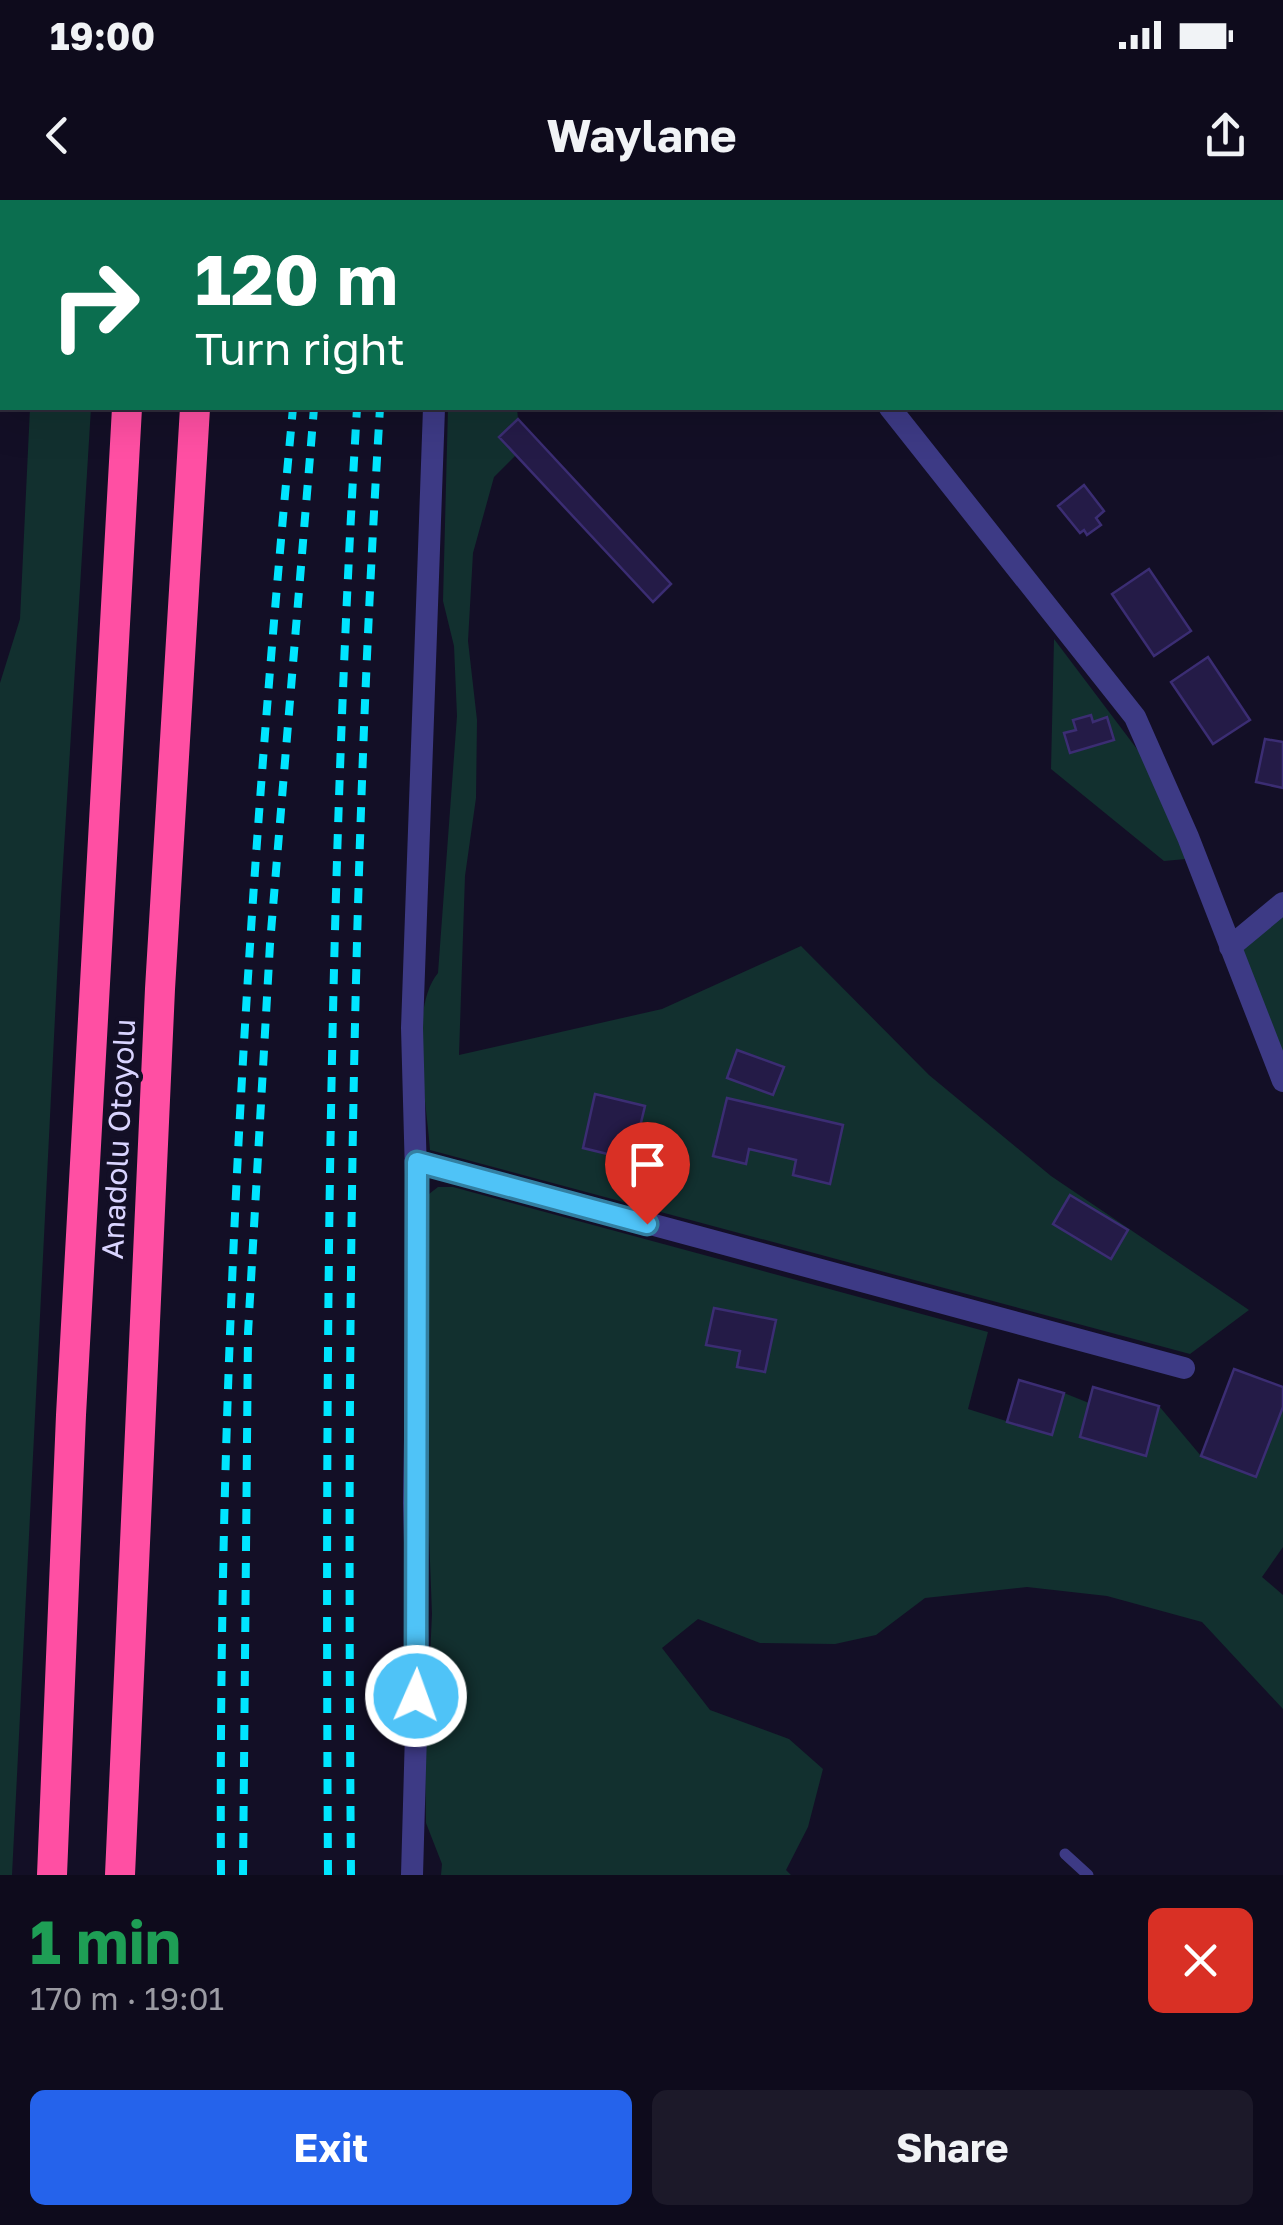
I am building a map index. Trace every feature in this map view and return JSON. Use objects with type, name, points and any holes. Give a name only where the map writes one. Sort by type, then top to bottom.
[{"type":"highway","name":"Anadolu Otoyolu","points":[[52,1875],[71,1415],[127,410]]},
{"type":"highway","name":"Anadolu Otoyolu","points":[[120,1875],[160,989],[195,410]]},
{"type":"street","points":[[412,1875],[418,1662],[414,1503],[417,1162],[412,1028],[434,410]]},
{"type":"street","points":[[892,410],[1135,717],[1283,1081]]},
{"type":"street","points":[[1230,947],[1283,904]]},
{"type":"street","points":[[417,1162],[1184,1368]]},
{"type":"lane","points":[[1065,1854],[1088,1875]]},
{"type":"green space","points":[[30,410],[91,410],[61,897],[12,1875],[0,1875],[0,683],[20,619]]},
{"type":"green space","points":[[448,410],[517,410],[518,419],[499,437],[516,455],[494,477],[473,553],[468,641],[477,720],[476,798],[465,876],[459,1055],[662,1009],[801,946],[929,1075],[1051,1176],[1249,1310],[1190,1354],[430,1150],[421,1033],[429,989],[438,973],[457,716],[454,646],[443,601]]},
{"type":"green space","points":[[1054,639],[1140,753],[1186,859],[1164,861],[1051,769]]},
{"type":"green space","points":[[1283,903],[1283,1081],[1230,947]]},
{"type":"green space","points":[[438,1187],[453,1187],[988,1332],[968,1409],[1051,1435],[1064,1393],[1089,1403],[1145,1455],[1159,1406],[1201,1456],[1283,1407],[1283,1547],[1262,1577],[1283,1595],[1283,1709],[1202,1622],[1107,1596],[1027,1587],[925,1598],[876,1635],[835,1644],[760,1643],[698,1619],[662,1648],[710,1710],[789,1739],[823,1769],[808,1827],[786,1870],[791,1875],[441,1875],[442,1864],[426,1823],[425,1763],[432,1614],[427,1483],[429,1194]]},
{"type":"building","points":[[518,419],[671,584],[653,602],[499,437]]},
{"type":"building","points":[[1084,485],[1104,511],[1096,518],[1101,525],[1087,535],[1084,530],[1080,533],[1058,506]]},
{"type":"building","points":[[1149,569],[1191,631],[1154,656],[1112,594]]},
{"type":"building","points":[[1208,657],[1250,720],[1213,744],[1171,682]]},
{"type":"building","points":[[1091,715],[1093,722],[1107,717],[1114,740],[1070,753],[1064,733],[1076,730],[1073,720]]},
{"type":"building","points":[[1265,739],[1283,742],[1283,788],[1256,782]]},
{"type":"building","points":[[737,1050],[784,1067],[773,1095],[727,1078]]},
{"type":"building","points":[[595,1094],[645,1106],[632,1160],[583,1148]]},
{"type":"building","points":[[727,1098],[843,1125],[830,1184],[793,1175],[796,1160],[749,1149],[746,1164],[713,1156]]},
{"type":"building","points":[[1070,1195],[1128,1230],[1111,1259],[1053,1224]]},
{"type":"building","points":[[714,1308],[776,1320],[765,1372],[737,1367],[740,1351],[706,1345]]},
{"type":"building","points":[[1234,1369],[1283,1387],[1283,1407],[1256,1477],[1201,1456]]},
{"type":"building","points":[[1019,1380],[1064,1393],[1052,1435],[1007,1422]]},
{"type":"building","points":[[1093,1387],[1159,1406],[1146,1456],[1080,1437]]},
{"type":"railway","points":[[221,1875],[221,1691],[230,1324],[249,957],[293,410]]},
{"type":"railway","points":[[243,1875],[248,1333],[270,944],[314,410]]},
{"type":"railway","points":[[328,1875],[330,1141],[340,774],[357,410]]},
{"type":"railway","points":[[351,1875],[353,1141],[362,774],[380,410]]},
{"type":"route","points":[[416,1696],[417,1162],[647,1224]]}]
